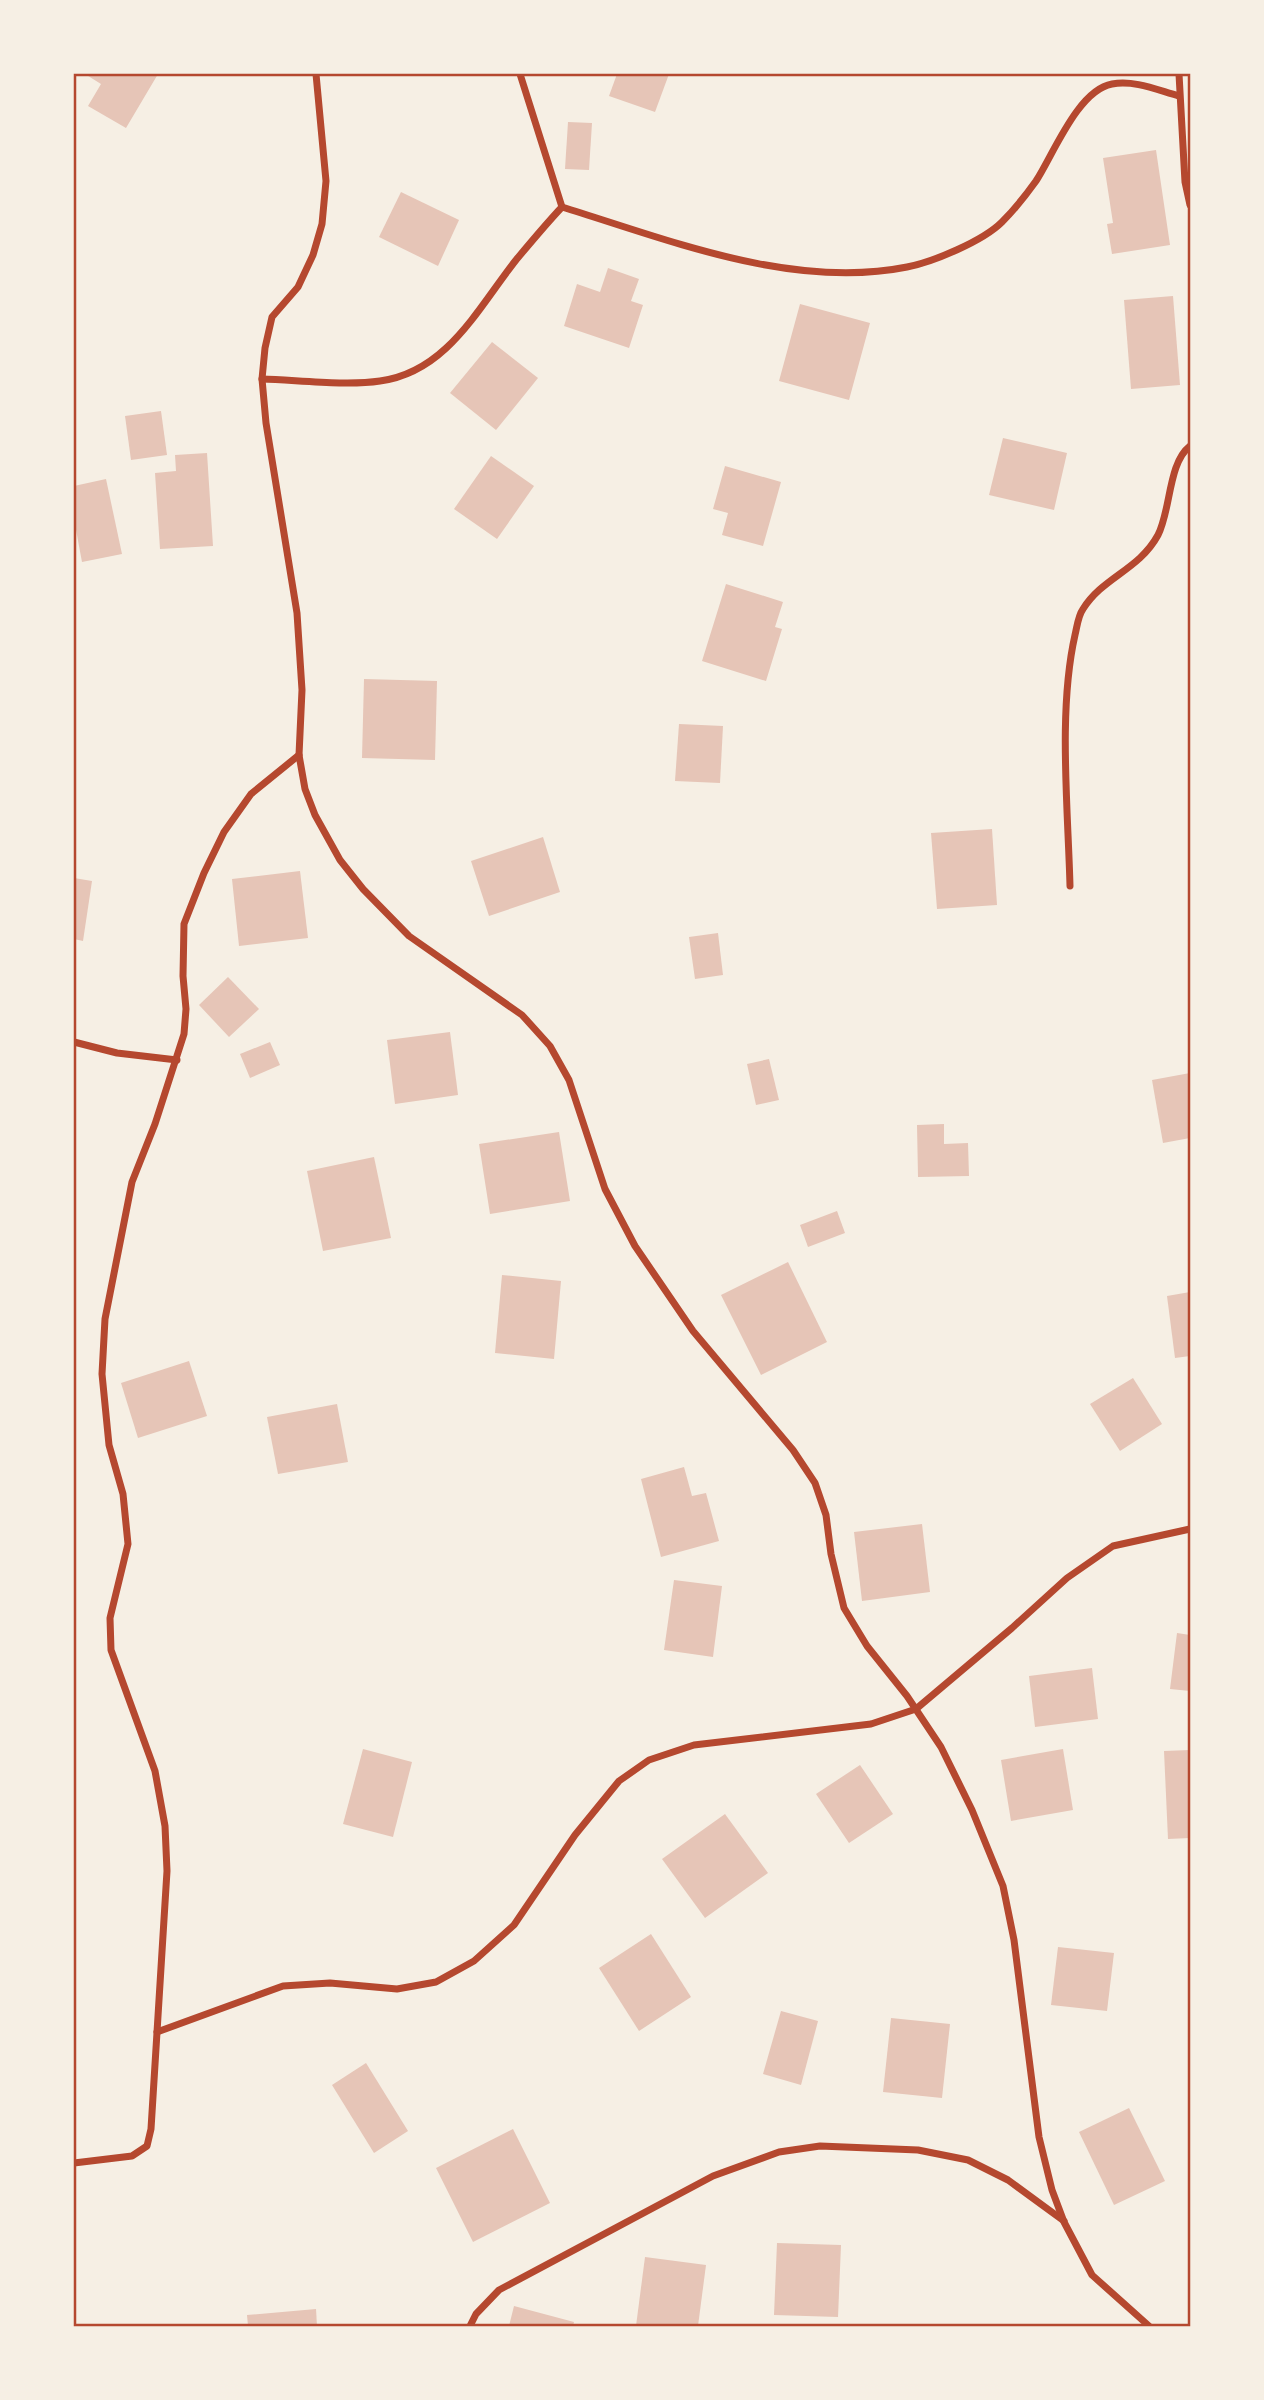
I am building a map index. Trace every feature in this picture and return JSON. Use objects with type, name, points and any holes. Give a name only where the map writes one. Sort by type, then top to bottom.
[{"type":"street","points":[[316,74],[326,181],[322,224],[313,255],[298,287],[272,317],[262,379],[266,424],[297,613],[302,690],[299,755],[305,789],[315,815],[340,860],[363,889],[410,936],[522,1015],[550,1046],[569,1080],[605,1189],[635,1246],[693,1331],[793,1450],[815,1483],[826,1515],[831,1554],[844,1608],[867,1646],[942,1747],[972,1810],[1003,1886],[1014,1940],[1039,2137],[1052,2190],[1064,2222],[1092,2275],[1149,2326]]},
{"type":"street","points":[[520,74],[562,207]]},
{"type":"street","points":[[1179,74],[1185,182],[1191,205]]},
{"type":"street","points":[[562,207],[710,253],[790,268],[852,274],[908,267],[959,250],[1000,224],[1035,182],[1084,100],[1109,84],[1135,83],[1179,96]]},
{"type":"street","points":[[262,379],[381,381],[424,367],[465,330],[516,261],[562,207]]},
{"type":"street","points":[[1070,886],[1066,715],[1072,649],[1081,612],[1097,590],[1141,560],[1152,543],[1167,508],[1174,472],[1184,451],[1191,446]]},
{"type":"street","points":[[74,2164],[132,2156],[147,2146],[151,2129],[167,1871],[165,1826],[155,1771],[111,1650],[110,1618],[128,1544],[122,1494],[109,1445],[102,1374],[105,1319],[132,1182],[155,1124],[184,1034],[184,924],[224,832],[251,794],[299,755]]},
{"type":"street","points":[[74,1042],[117,1053],[177,1060]]},
{"type":"street","points":[[157,2032],[283,1986],[330,1983],[397,1989],[436,1982],[474,1961],[514,1925],[575,1835],[619,1781],[649,1760],[694,1745],[871,1724],[916,1709],[1067,1578],[1112,1546],[1191,1529]]},
{"type":"street","points":[[470,2326],[476,2314],[499,2290],[713,2176],[779,2151],[820,2146],[918,2150],[968,2160],[1008,2180],[1064,2222]]},
{"type":"building","points":[[85,74],[158,74],[126,128],[88,106],[101,84]]},
{"type":"building","points":[[617,74],[669,74],[655,112],[609,96]]},
{"type":"building","points":[[568,122],[592,123],[589,170],[565,169]]},
{"type":"building","points":[[1156,150],[1170,245],[1112,254],[1107,224],[1113,223],[1103,158]]},
{"type":"building","points":[[401,192],[459,220],[438,266],[379,237]]},
{"type":"building","points":[[608,268],[639,279],[631,301],[643,305],[629,348],[564,326],[577,284],[600,292]]},
{"type":"building","points":[[1173,296],[1180,385],[1131,389],[1124,300]]},
{"type":"building","points":[[800,304],[870,323],[849,400],[779,381]]},
{"type":"building","points":[[492,342],[538,378],[496,430],[450,393]]},
{"type":"building","points":[[161,411],[167,455],[131,460],[125,416]]},
{"type":"building","points":[[1003,438],[1067,453],[1054,510],[989,495]]},
{"type":"building","points":[[207,453],[213,546],[160,549],[155,473],[176,471],[175,455]]},
{"type":"building","points":[[491,456],[534,486],[497,539],[454,509]]},
{"type":"building","points":[[725,466],[781,482],[763,546],[722,535],[728,513],[713,509]]},
{"type":"building","points":[[106,479],[122,554],[82,562],[74,519],[74,486]]},
{"type":"building","points":[[726,584],[783,602],[775,627],[782,629],[766,681],[702,661]]},
{"type":"building","points":[[364,679],[437,681],[435,760],[362,758]]},
{"type":"building","points":[[679,724],[723,726],[720,783],[675,781]]},
{"type":"building","points":[[992,829],[997,905],[937,909],[931,833]]},
{"type":"building","points":[[543,837],[560,892],[489,916],[471,861]]},
{"type":"building","points":[[300,871],[308,938],[239,946],[232,879]]},
{"type":"building","points":[[74,878],[92,881],[83,941],[74,939]]},
{"type":"building","points":[[718,933],[723,975],[695,979],[689,937]]},
{"type":"building","points":[[228,977],[259,1009],[229,1037],[199,1005]]},
{"type":"building","points":[[450,1032],[458,1095],[395,1104],[387,1040]]},
{"type":"building","points":[[270,1042],[280,1065],[250,1078],[240,1054]]},
{"type":"building","points":[[769,1059],[779,1100],[756,1105],[747,1064]]},
{"type":"building","points":[[1190,1073],[1190,1138],[1163,1143],[1152,1080]]},
{"type":"building","points":[[944,1124],[944,1144],[968,1143],[969,1176],[918,1177],[917,1125]]},
{"type":"building","points":[[559,1132],[570,1201],[490,1214],[479,1144]]},
{"type":"building","points":[[374,1157],[391,1238],[323,1251],[307,1171]]},
{"type":"building","points":[[837,1211],[845,1233],[808,1247],[800,1225]]},
{"type":"building","points":[[788,1262],[827,1342],[761,1375],[721,1295]]},
{"type":"building","points":[[502,1275],[561,1281],[554,1359],[495,1353]]},
{"type":"building","points":[[1190,1292],[1190,1356],[1175,1358],[1167,1296]]},
{"type":"building","points":[[189,1361],[207,1416],[138,1438],[121,1383]]},
{"type":"building","points":[[1133,1378],[1162,1424],[1120,1451],[1090,1404]]},
{"type":"building","points":[[337,1404],[348,1462],[278,1474],[267,1417]]},
{"type":"building","points":[[684,1467],[692,1496],[706,1493],[719,1541],[661,1557],[641,1479]]},
{"type":"building","points":[[922,1524],[930,1592],[862,1601],[854,1532]]},
{"type":"building","points":[[674,1580],[722,1586],[713,1657],[664,1650]]},
{"type":"building","points":[[1177,1633],[1190,1635],[1190,1691],[1170,1689]]},
{"type":"building","points":[[1092,1668],[1098,1719],[1035,1727],[1029,1676]]},
{"type":"building","points":[[363,1749],[412,1762],[393,1837],[343,1824]]},
{"type":"building","points":[[1063,1749],[1073,1810],[1011,1821],[1001,1760]]},
{"type":"building","points":[[1190,1750],[1190,1838],[1168,1839],[1164,1751]]},
{"type":"building","points":[[860,1765],[893,1814],[849,1843],[816,1794]]},
{"type":"building","points":[[725,1814],[768,1873],[705,1918],[662,1859]]},
{"type":"building","points":[[651,1934],[691,1997],[639,2031],[599,1968]]},
{"type":"building","points":[[1058,1947],[1114,1953],[1107,2011],[1051,2005]]},
{"type":"building","points":[[781,2011],[818,2021],[801,2085],[763,2074]]},
{"type":"building","points":[[891,2018],[950,2024],[942,2098],[883,2092]]},
{"type":"building","points":[[366,2063],[408,2131],[374,2153],[332,2085]]},
{"type":"building","points":[[1129,2108],[1165,2181],[1114,2205],[1079,2132]]},
{"type":"building","points":[[513,2129],[550,2203],[473,2242],[436,2168]]},
{"type":"building","points":[[777,2243],[841,2245],[838,2317],[774,2315]]},
{"type":"building","points":[[645,2257],[706,2265],[698,2326],[636,2326]]},
{"type":"building","points":[[514,2306],[574,2322],[573,2326],[509,2326]]},
{"type":"building","points":[[316,2309],[317,2326],[248,2326],[247,2315]]}]
